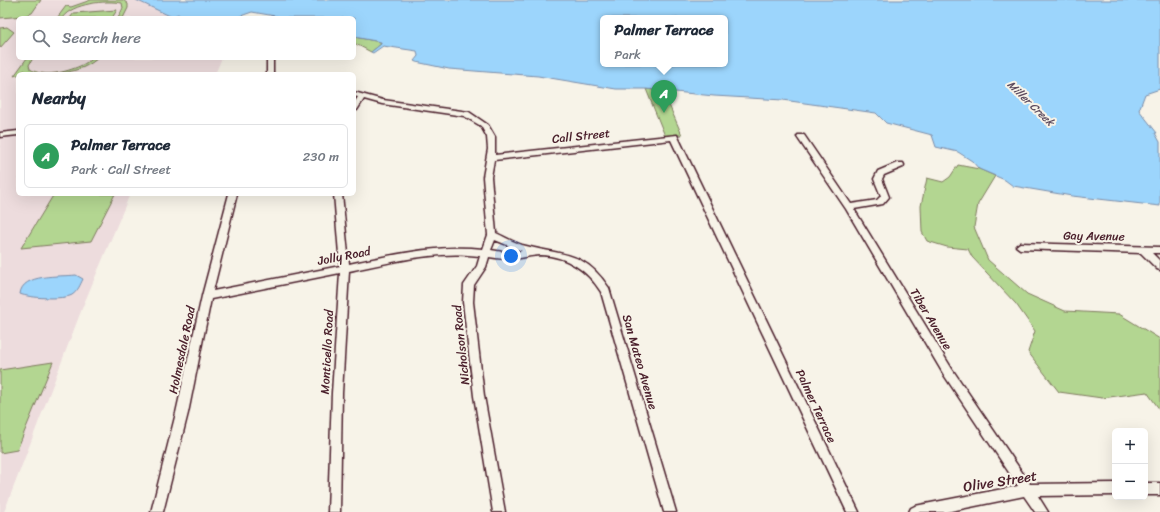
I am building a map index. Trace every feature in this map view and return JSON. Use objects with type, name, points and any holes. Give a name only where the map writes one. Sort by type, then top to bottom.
[{"type":"street","points":[[270,60],[270,72]]},
{"type":"street","name":"Nicholson Road","points":[[358,96],[382,102],[456,111],[470,115],[486,128],[492,142],[491,158],[487,177],[492,234],[480,267],[471,280],[468,292],[468,302],[479,396],[499,512]]},
{"type":"street","points":[[0,135],[16,133]]},
{"type":"street","name":"Tiber Avenue","points":[[801,137],[849,207],[948,372],[1042,512]]},
{"type":"street","name":"Call Street","points":[[491,158],[674,138]]},
{"type":"street","name":"Palmer Terrace","points":[[674,138],[853,512]]},
{"type":"street","points":[[849,207],[880,202],[885,197],[878,179],[881,173],[900,165]]},
{"type":"street","name":"Holmesdale Road","points":[[157,512],[182,414],[208,296],[233,196]]},
{"type":"street","name":"Monticello Road","points":[[334,512],[338,393],[345,268],[338,196]]},
{"type":"street","name":"San Mateo Avenue","points":[[492,234],[518,247],[560,255],[576,261],[591,271],[600,280],[606,291],[670,512]]},
{"type":"street","name":"Gay Avenue","points":[[1020,246],[1160,250]]},
{"type":"street","points":[[1143,249],[1160,267]]},
{"type":"street","name":"Jolly Road","points":[[208,296],[422,253],[457,250],[470,250],[486,253]]},
{"type":"street","name":"San Mateo Avenue","points":[[486,253],[509,256],[545,252]]},
{"type":"street","name":"Olive Street","points":[[915,512],[1028,490],[1112,489]]},
{"type":"street","points":[[1148,489],[1160,489]]},
{"type":"shaded area","points":[[0,0],[136,0],[169,16],[16,16],[16,60],[221,60],[216,72],[16,72],[16,196],[129,196],[83,306],[4,512],[0,512]]},
{"type":"green space","points":[[0,0],[41,0],[32,13],[24,16],[0,18]]},
{"type":"green space","points":[[91,0],[123,0],[128,4],[128,8],[124,16],[119,16],[123,8],[122,3],[98,2],[81,6],[64,16],[58,16],[66,6],[71,7]]},
{"type":"green space","points":[[117,10],[113,16],[72,16],[74,13]]},
{"type":"green space","points":[[7,27],[14,32],[0,48],[0,28]]},
{"type":"green space","points":[[356,37],[381,42],[381,44],[371,52],[356,44]]},
{"type":"green space","points":[[26,60],[32,60],[29,65],[30,69],[36,72],[27,72],[24,70],[22,72],[17,72]]},
{"type":"green space","points":[[91,60],[96,60],[92,63],[78,69],[59,72],[80,66]]},
{"type":"green space","points":[[646,89],[663,91],[682,135],[665,136]]},
{"type":"green space","points":[[958,165],[979,169],[995,176],[978,204],[974,227],[988,260],[1027,294],[1065,311],[1119,314],[1160,339],[1160,410],[1147,392],[1102,398],[1059,392],[1028,352],[1035,331],[1016,304],[972,257],[968,249],[947,247],[927,241],[922,232],[921,206],[927,178],[943,182],[950,177]]},
{"type":"green space","points":[[53,196],[114,196],[91,241],[21,248]]},
{"type":"green space","points":[[53,362],[17,450],[0,453],[0,370]]},
{"type":"water","name":"Miller Creek","points":[[136,0],[1160,0],[1160,89],[1145,94],[1139,110],[1157,133],[1155,133],[1160,142],[1160,206],[1072,196],[1013,186],[1005,180],[979,169],[972,161],[958,152],[936,147],[932,135],[886,123],[876,113],[783,100],[714,96],[646,89],[616,89],[538,76],[449,69],[414,61],[418,56],[417,51],[383,46],[373,53],[371,52],[381,44],[381,42],[356,37],[356,16],[275,16],[252,12],[241,16],[180,16],[178,14],[170,16]]},
{"type":"water","points":[[76,275],[83,279],[76,292],[68,297],[46,298],[31,297],[20,294],[22,287],[27,282],[34,279],[52,276]]},
{"type":"place","name":"Palmer Terrace","points":[[664,113]]}]
